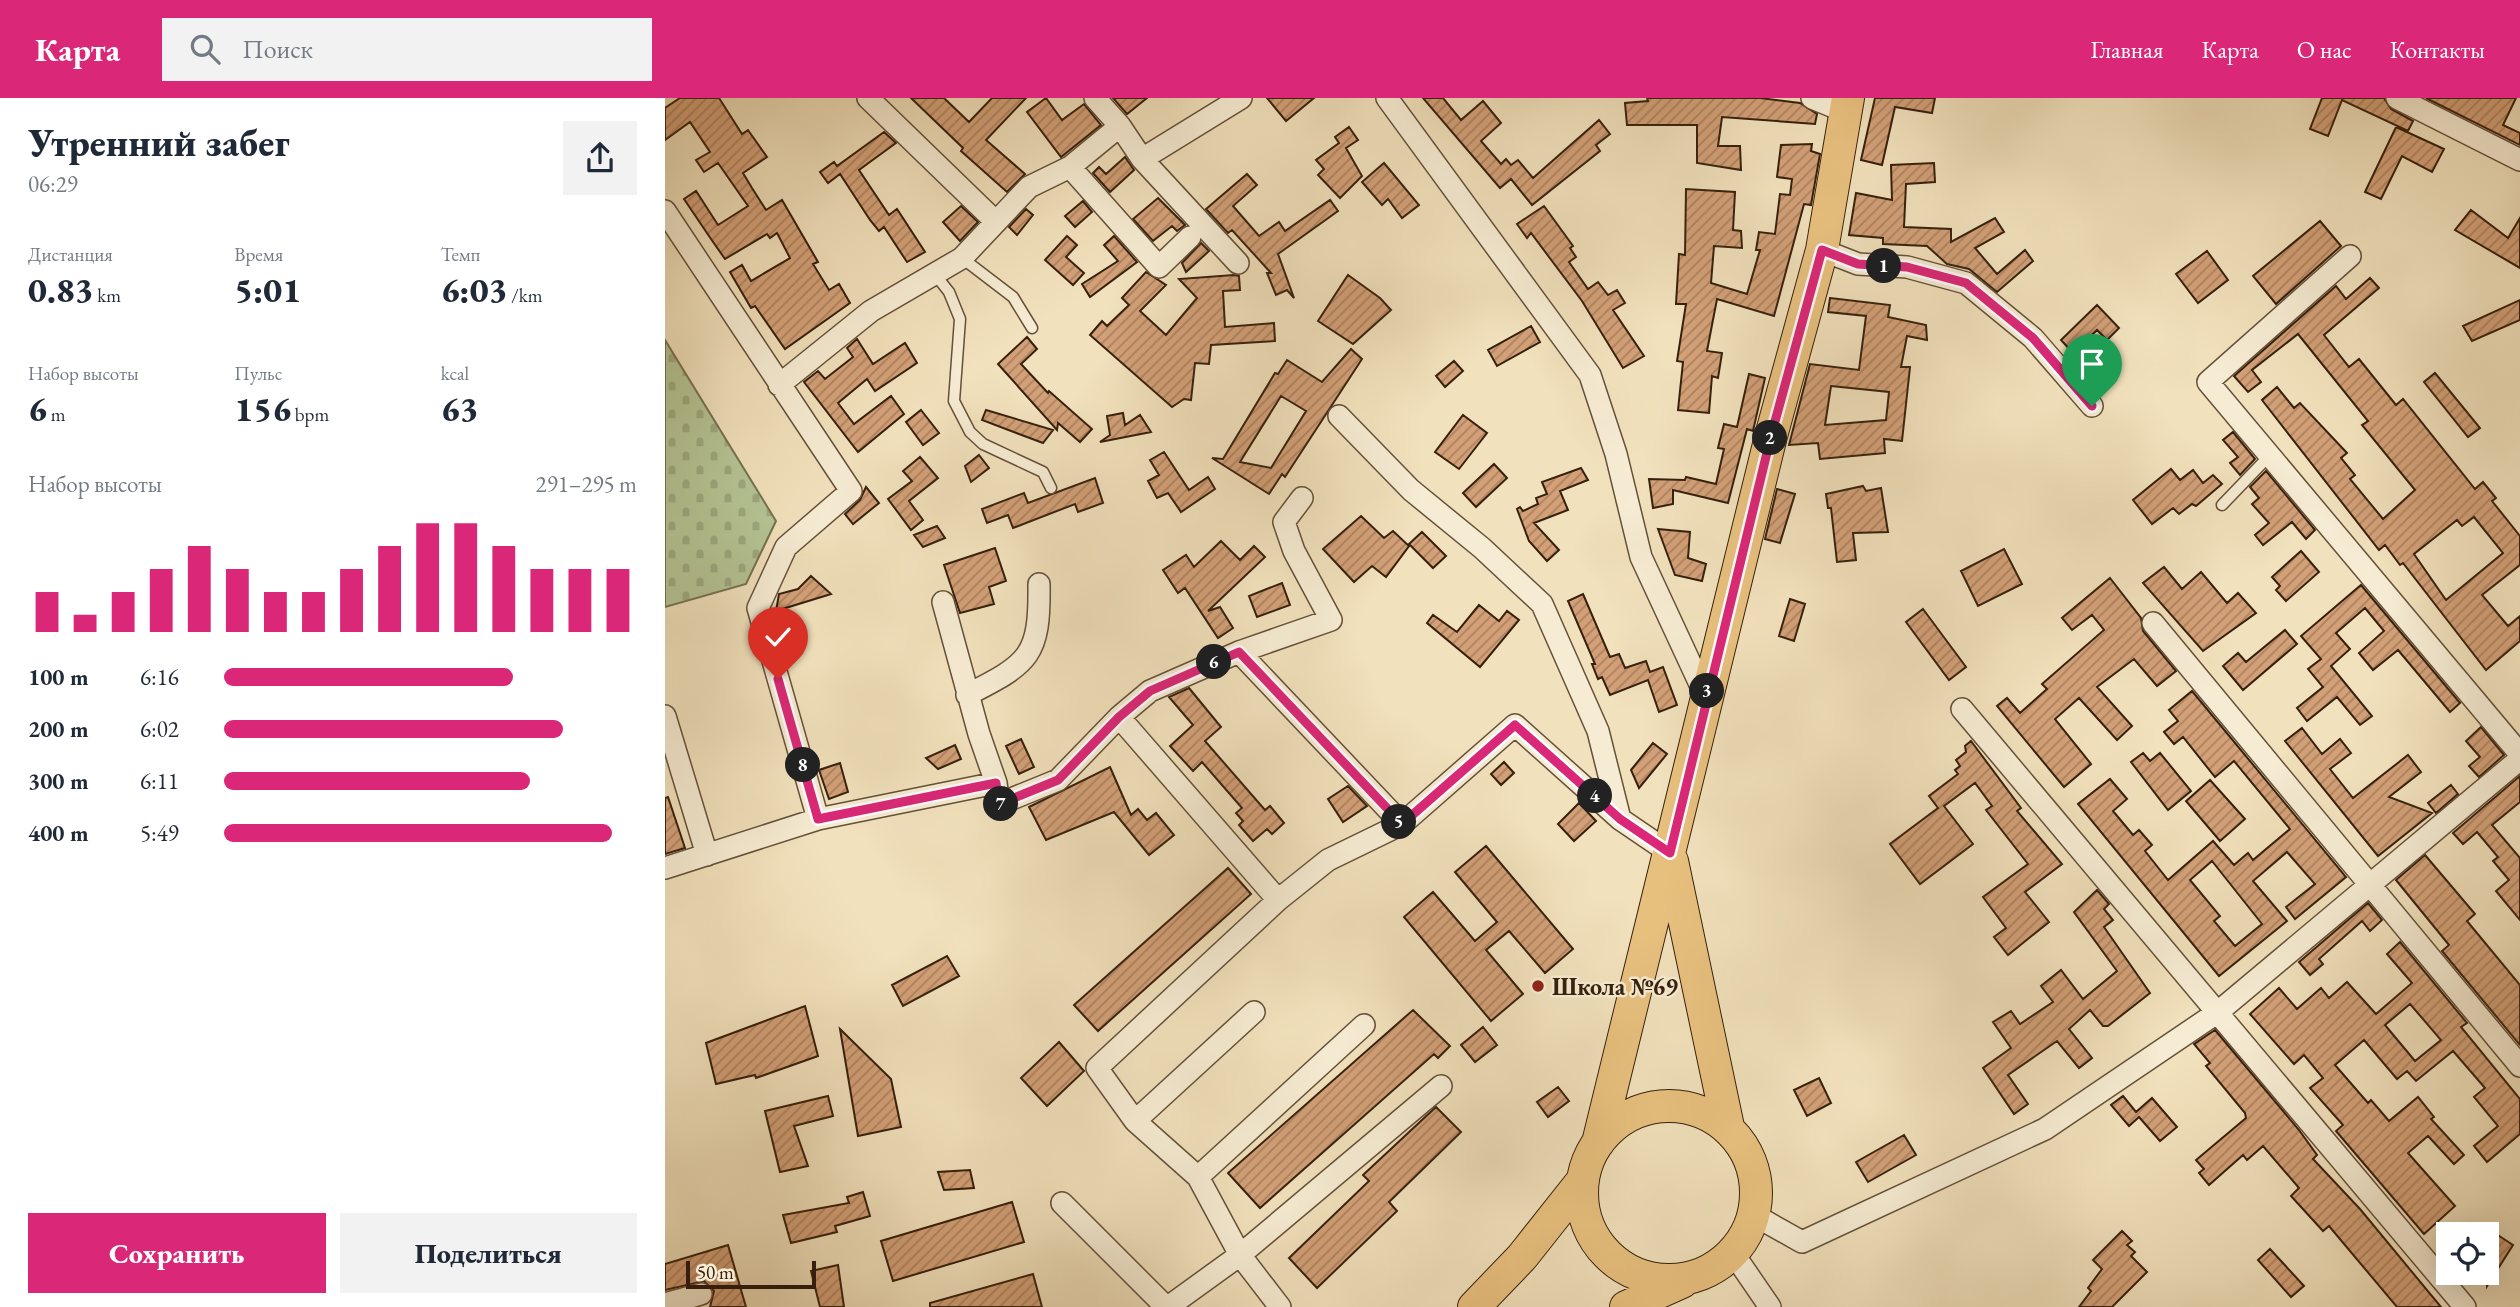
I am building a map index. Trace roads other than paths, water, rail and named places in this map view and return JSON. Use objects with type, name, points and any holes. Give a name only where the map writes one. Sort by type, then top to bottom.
[{"type":"main road","points":[[1474,1307],[1522,1257],[1583,1180],[1598,1143],[1771,436],[1822,250],[1847,105]]},
{"type":"main road","points":[[1670,853],[1727,1127]]},
{"type":"main road","points":[[1583,1180],[1583,1208],[1592,1235],[1617,1263],[1633,1273],[1661,1281],[1689,1278],[1724,1260],[1746,1236],[1754,1215],[1757,1191],[1753,1167],[1743,1145],[1727,1127],[1703,1112],[1674,1105],[1645,1109],[1618,1122],[1598,1143]]},
{"type":"main road","points":[[1626,1307],[1724,1260]]},
{"type":"street","points":[[868,98],[995,222]]},
{"type":"street","points":[[1095,98],[1120,126],[1142,159],[1238,263]]},
{"type":"street","points":[[1142,159],[1241,98]]},
{"type":"street","points":[[1387,98],[1590,375],[1616,454],[1641,557],[1706,697]]},
{"type":"street","points":[[1812,98],[1847,105]]},
{"type":"street","points":[[2397,98],[2520,160]]},
{"type":"street","points":[[779,385],[871,311],[962,258],[1028,187],[1070,167],[1120,126]]},
{"type":"street","points":[[1070,167],[1159,267],[1190,237]]},
{"type":"street","points":[[665,211],[851,491],[786,547],[758,608],[818,819]]},
{"type":"street","points":[[1822,250],[1858,264],[1907,267],[1966,283],[2033,338],[2092,406]]},
{"type":"street","points":[[1754,1215],[1803,1242],[2045,1129],[2218,1012],[2520,756],[2208,382],[2350,256]]},
{"type":"street","points":[[1339,416],[1412,490],[1482,548],[1542,604],[1598,731],[1620,819]]},
{"type":"street","points":[[943,602],[967,695],[996,783],[999,804],[1058,780],[1119,717],[1150,691],[1239,652],[1331,620],[1294,551],[1284,522],[1302,498]]},
{"type":"street","points":[[967,695],[1025,661],[1039,624],[1039,584]]},
{"type":"street","points":[[2154,624],[2520,1066]]},
{"type":"street","points":[[1239,652],[1402,824]]},
{"type":"street","points":[[1962,709],[2465,1307]]},
{"type":"street","points":[[665,716],[707,855]]},
{"type":"street","points":[[1119,717],[1278,900]]},
{"type":"street","points":[[1280,1307],[1240,1255],[1198,1177],[1135,1121],[1097,1068],[1278,900],[1328,860],[1402,824],[1515,725],[1620,819],[1670,853]]},
{"type":"street","points":[[665,868],[818,819],[996,783]]},
{"type":"street","points":[[1135,1121],[1254,1012]]},
{"type":"street","points":[[1198,1177],[1364,1025]]},
{"type":"street","points":[[1062,1203],[1167,1307],[1240,1255],[1441,1086]]},
{"type":"street","points":[[1724,1260],[1770,1307]]},
{"type":"street","points":[[665,1304],[701,1294]]},
{"type":"lane","points":[[962,258],[1013,298],[1032,328]]},
{"type":"lane","points":[[934,273],[949,292],[960,318],[954,401],[970,432],[983,444],[1043,472],[1051,488]]},
{"type":"lane","points":[[2222,505],[2270,454]]},
{"type":"place","name":"Школа №69","points":[[1538,986]]}]
